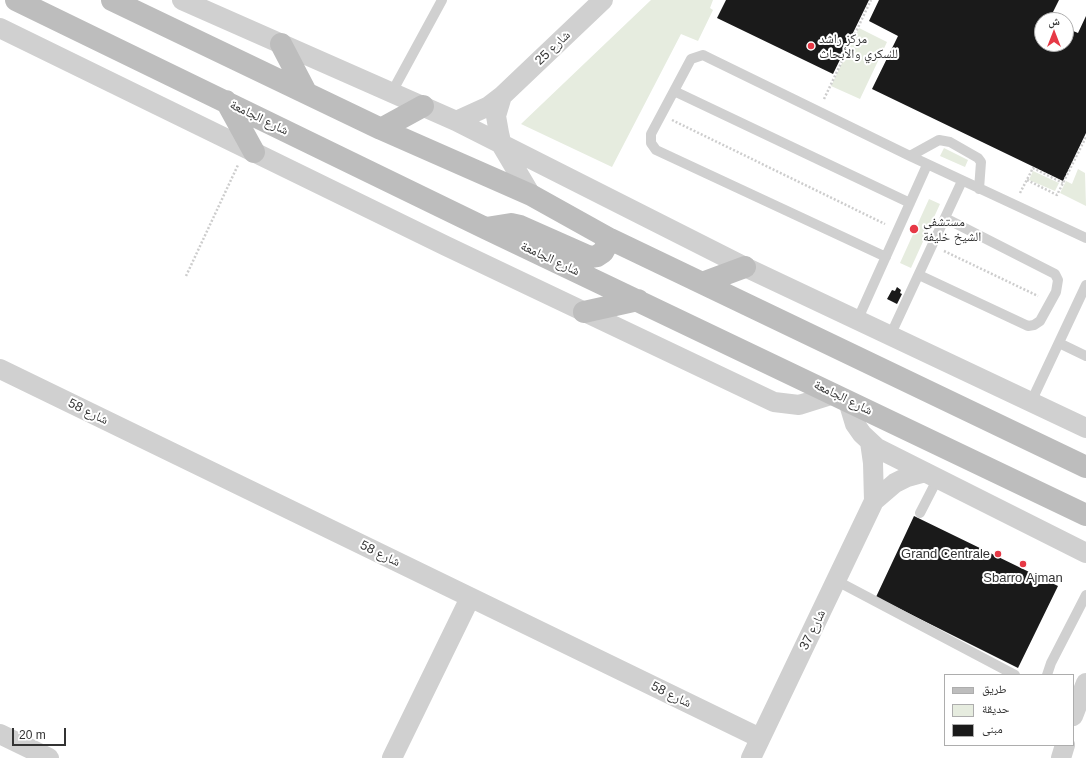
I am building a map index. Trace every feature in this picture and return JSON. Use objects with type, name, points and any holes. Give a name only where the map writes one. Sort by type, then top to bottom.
[{"type":"main road","name":"شارع الجامعة","points":[[16,0],[485,228],[1086,515]]},
{"type":"main road","points":[[112,0],[381,129],[531,195],[610,239],[1086,468]]},
{"type":"main road","points":[[281,44],[306,92]]},
{"type":"main road","points":[[226,101],[250,150]]},
{"type":"main road","points":[[381,129],[423,106]]},
{"type":"main road","points":[[485,228],[511,224],[520,226],[590,256],[597,256],[603,252],[610,239]]},
{"type":"main road","points":[[702,283],[745,267]]},
{"type":"main road","points":[[584,312],[638,300]]},
{"type":"street","points":[[182,0],[423,106],[856,321],[1086,428]]},
{"type":"street","name":"شارع 25","points":[[456,122],[482,110],[502,96],[603,0]]},
{"type":"street","points":[[0,28],[584,312],[774,402],[799,405],[841,397],[855,424],[870,442],[931,475],[1086,553]]},
{"type":"street","name":"شارع 25","points":[[502,96],[496,116],[502,146],[531,195]]},
{"type":"street","name":"شارع 58","points":[[0,369],[760,738]]},
{"type":"street","name":"شارع 37","points":[[870,442],[873,463],[874,501]]},
{"type":"street","name":"شارع 37","points":[[751,758],[874,501],[895,483],[907,477],[931,475]]},
{"type":"street","points":[[392,758],[470,598]]},
{"type":"street","points":[[1074,712],[1086,684]]},
{"type":"street","points":[[0,734],[49,758]]},
{"type":"street","points":[[1061,758],[1065,746]]},
{"type":"lane","points":[[392,92],[442,0]]},
{"type":"lane","points":[[886,257],[656,150],[652,143],[651,134],[692,59],[703,55],[928,165],[1086,238]]},
{"type":"lane","points":[[674,91],[910,203]]},
{"type":"lane","points":[[910,156],[939,140],[950,142],[978,158],[980,162],[979,189]]},
{"type":"lane","points":[[856,321],[928,165]]},
{"type":"lane","points":[[890,336],[962,181]]},
{"type":"lane","points":[[919,275],[1028,326],[1040,322],[1051,302],[1058,286],[1058,280],[1055,274],[945,218]]},
{"type":"lane","points":[[1031,402],[1085,288]]},
{"type":"lane","points":[[1059,343],[1086,356]]},
{"type":"lane","points":[[920,512],[931,475]]},
{"type":"lane","points":[[837,581],[1013,674]]},
{"type":"lane","points":[[1047,674],[1051,662],[1086,595]]},
{"type":"path","points":[[818,112],[871,0]]},
{"type":"path","points":[[661,115],[898,230]]},
{"type":"path","points":[[1027,180],[1057,195],[1086,137]]},
{"type":"path","points":[[186,276],[250,150]]},
{"type":"path","points":[[1014,205],[1033,168],[1063,183]]},
{"type":"path","points":[[933,245],[1051,302]]},
{"type":"green space","points":[[651,0],[713,0],[710,8],[713,10],[698,41],[681,34],[612,167],[521,124]]},
{"type":"green space","points":[[859,28],[887,42],[860,99],[831,86]]},
{"type":"green space","points":[[944,148],[968,160],[965,167],[940,156]]},
{"type":"green space","points":[[1078,169],[1085,173],[1086,206],[1060,193],[1066,181],[1072,184]]},
{"type":"green space","points":[[1033,171],[1059,183],[1055,191],[1029,180]]},
{"type":"green space","points":[[929,199],[940,204],[911,268],[900,263]]},
{"type":"building","name":"مركز راشد للسكري والأبحاث","points":[[726,0],[869,0],[833,74],[717,18]]},
{"type":"building","points":[[879,0],[1059,0],[1053,12],[1034,12],[1034,52],[1074,52],[1074,31],[1078,33],[1086,16],[1086,133],[1063,181],[872,89],[898,36],[869,21]]},
{"type":"building","points":[[897,287],[901,290],[900,293],[902,294],[897,304],[887,299],[892,290],[895,291]]},
{"type":"building","points":[[914,516],[1058,586],[1018,668],[876,597]]},
{"type":"place","name":"مركز راشد للسكري والأبحاث","points":[[811,46]]},
{"type":"place","name":"مستشفى الشيخ خليفة","points":[[914,229]]},
{"type":"place","name":"Grand Centrale","points":[[998,554]]},
{"type":"place","name":"Sbarro Ajman","points":[[1023,564]]}]
